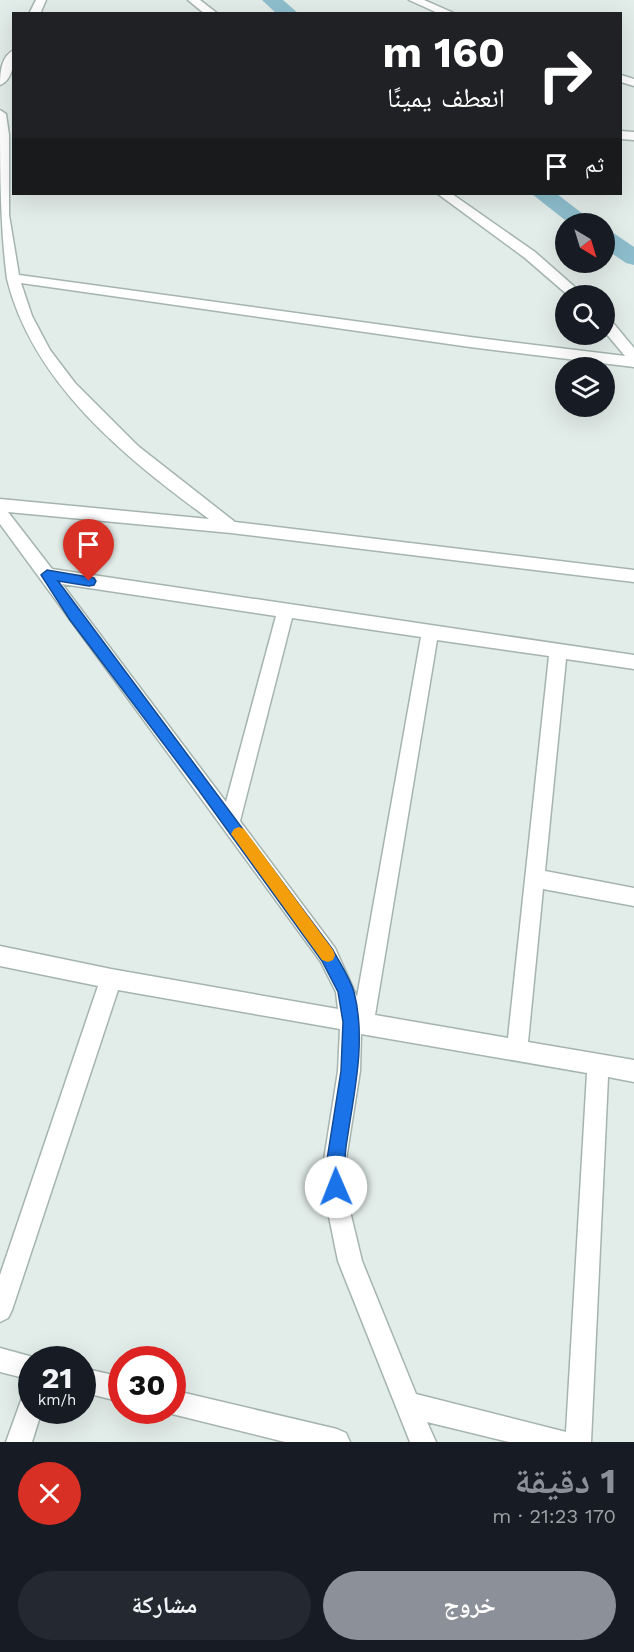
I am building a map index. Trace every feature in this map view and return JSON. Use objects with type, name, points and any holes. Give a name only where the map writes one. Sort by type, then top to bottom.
[{"type":"street","points":[[193,0],[210,12]]},
{"type":"street","points":[[414,0],[446,12]]},
{"type":"street","points":[[0,82],[12,57]]},
{"type":"street","points":[[0,114],[3,135],[3,214],[13,278],[21,306],[50,360],[98,420],[166,480],[231,527]]},
{"type":"street","points":[[445,195],[516,243],[568,285]]},
{"type":"street","points":[[13,278],[458,340],[634,360]]},
{"type":"street","points":[[615,335],[634,360]]},
{"type":"street","points":[[0,505],[231,527],[634,576]]},
{"type":"street","points":[[0,512],[328,956],[346,991],[357,1024]]},
{"type":"street","points":[[47,575],[634,663]]},
{"type":"street","points":[[230,822],[286,610]]},
{"type":"street","points":[[423,1442],[350,1261],[338,1207],[334,1166],[357,1024],[430,632]]},
{"type":"street","points":[[517,1050],[558,651]]},
{"type":"street","points":[[534,878],[634,897]]},
{"type":"street","points":[[0,956],[111,979],[357,1024],[634,1071]]},
{"type":"street","points":[[0,1310],[111,979]]},
{"type":"street","points":[[578,1442],[598,1064]]},
{"type":"street","points":[[0,1360],[18,1364]]},
{"type":"street","points":[[406,1404],[560,1442]]},
{"type":"street","points":[[186,1405],[337,1442]]},
{"type":"street","points":[[19,1442],[25,1424]]},
{"type":"waterway","points":[[271,0],[287,12]]},
{"type":"waterway","points":[[544,195],[570,213]]},
{"type":"waterway","points":[[615,245],[634,258]]},
{"type":"slow traffic","points":[[239,834],[328,955]]},
{"type":"route","points":[[89,581],[47,575],[75,616],[328,956],[346,991],[351,1022],[349,1071],[334,1166],[336,1187]]}]
